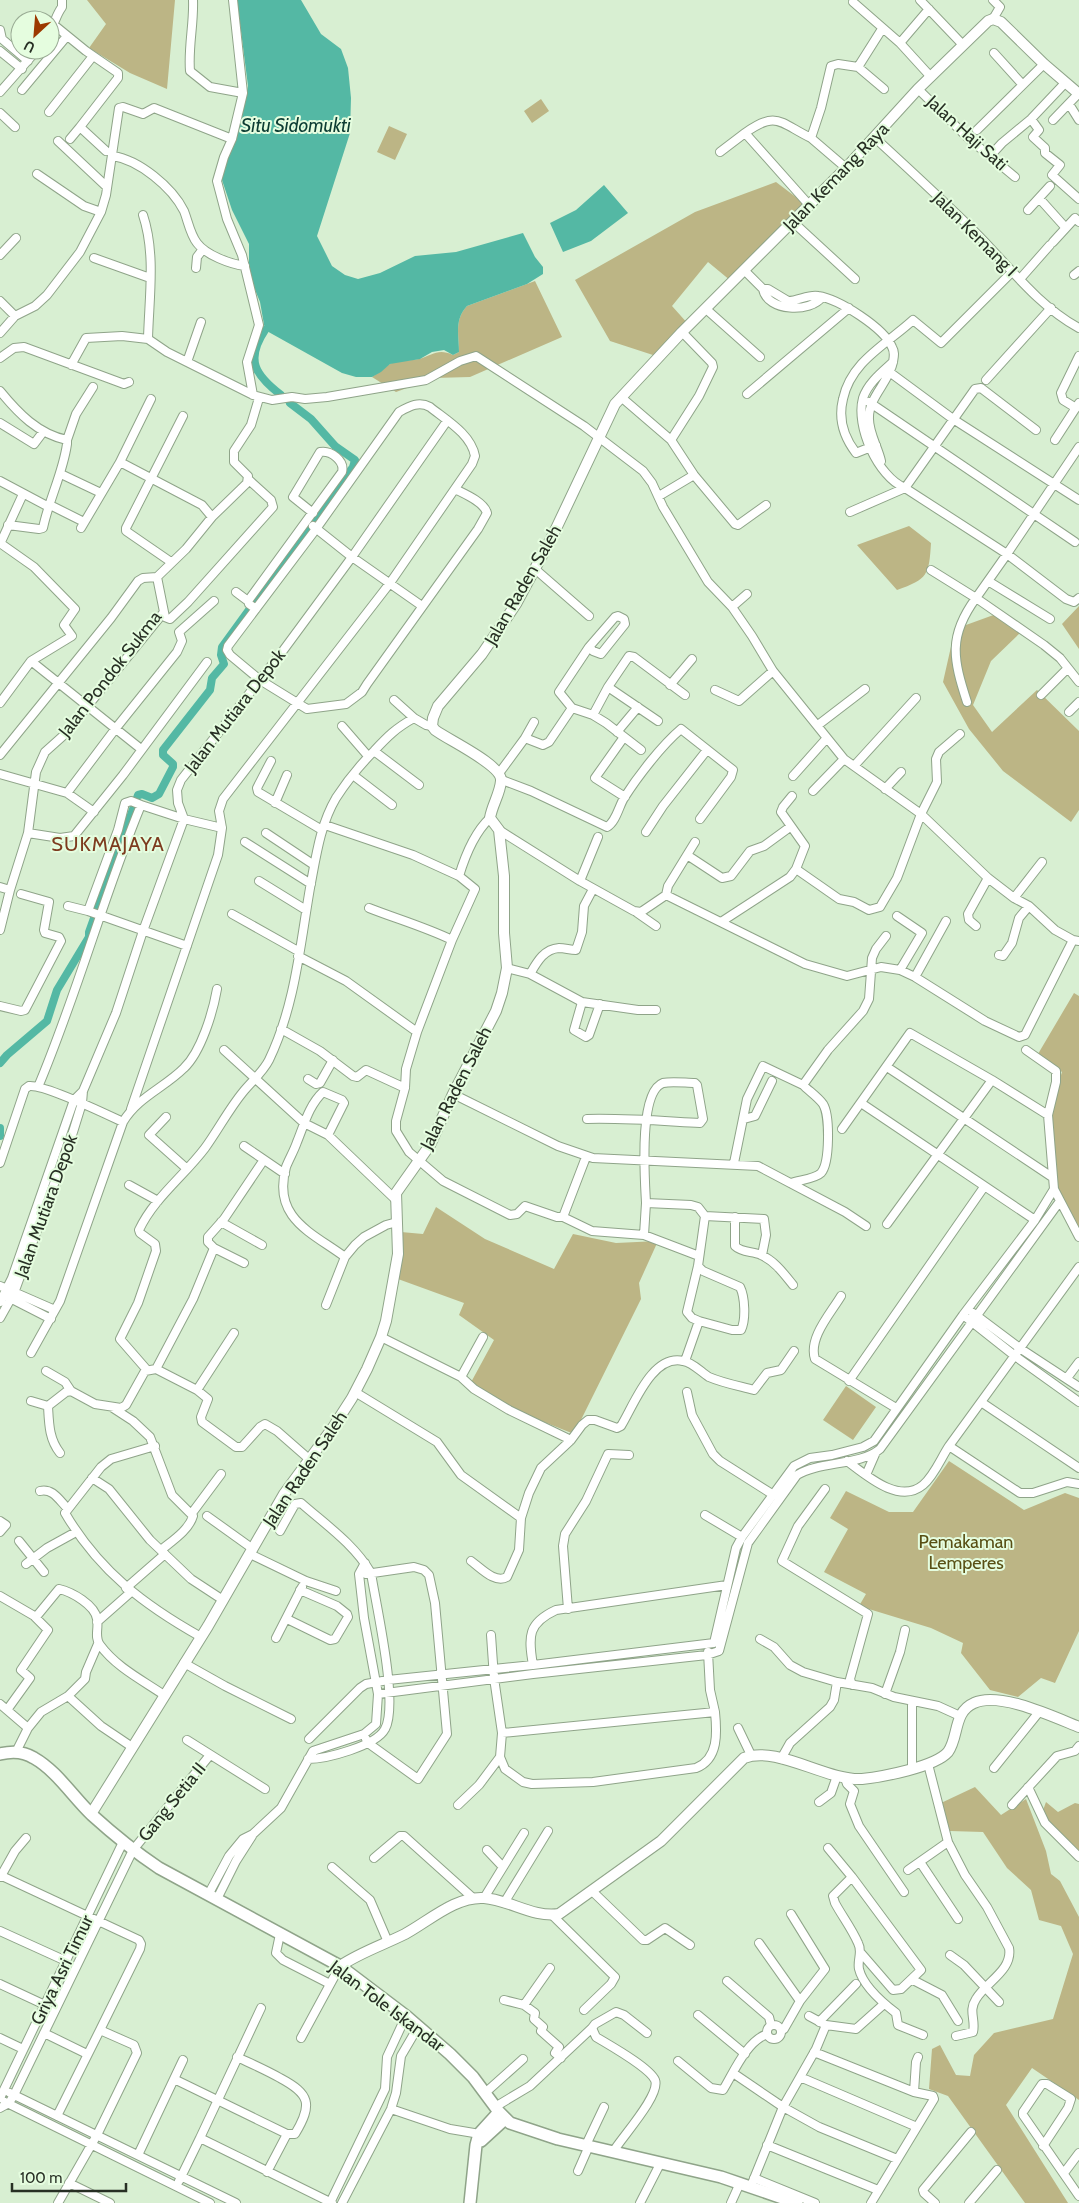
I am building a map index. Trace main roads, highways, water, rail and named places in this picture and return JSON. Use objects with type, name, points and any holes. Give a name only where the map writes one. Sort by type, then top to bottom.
[{"type":"main road","name":"Jalan Tole Iskandar","points":[[0,1754],[16,1752],[35,1758],[48,1768],[91,1814],[133,1850],[159,1868],[340,1966],[406,2016],[463,2066],[499,2113]]},
{"type":"main road","points":[[470,2203],[476,2145],[482,2130],[499,2113],[523,2128],[660,2164],[748,2183],[797,2203]]},
{"type":"water","name":"Situ Sidomukti","points":[[237,0],[301,0],[321,34],[341,49],[348,68],[351,98],[350,133],[317,236],[332,266],[345,275],[358,279],[380,273],[415,256],[456,252],[523,233],[535,257],[543,267],[543,274],[527,284],[467,306],[459,322],[459,352],[453,355],[444,350],[432,352],[420,359],[390,364],[372,377],[356,377],[342,373],[265,330],[260,302],[249,275],[249,244],[232,210],[222,180],[223,171],[241,120],[248,86]]},
{"type":"water","points":[[604,185],[628,213],[591,241],[563,252],[550,223],[576,210]]},
{"type":"waterway","points":[[265,330],[255,350],[254,358],[259,374],[281,395]]},
{"type":"waterway","points":[[0,1063],[47,1021],[57,990],[89,937],[89,932],[138,795],[142,794],[152,798],[159,794],[173,767],[173,764],[163,755],[163,750],[210,690],[212,678],[224,664],[221,655],[222,647],[353,467],[355,460],[335,446],[311,419],[290,403]]},
{"type":"waterway","points":[[0,1128],[0,1136]]},
{"type":"district","name":"SUKMAJAYA","points":[[108,844]]},
{"type":"park label","name":"Pemakaman Lemperes","points":[[966,1552]]}]
